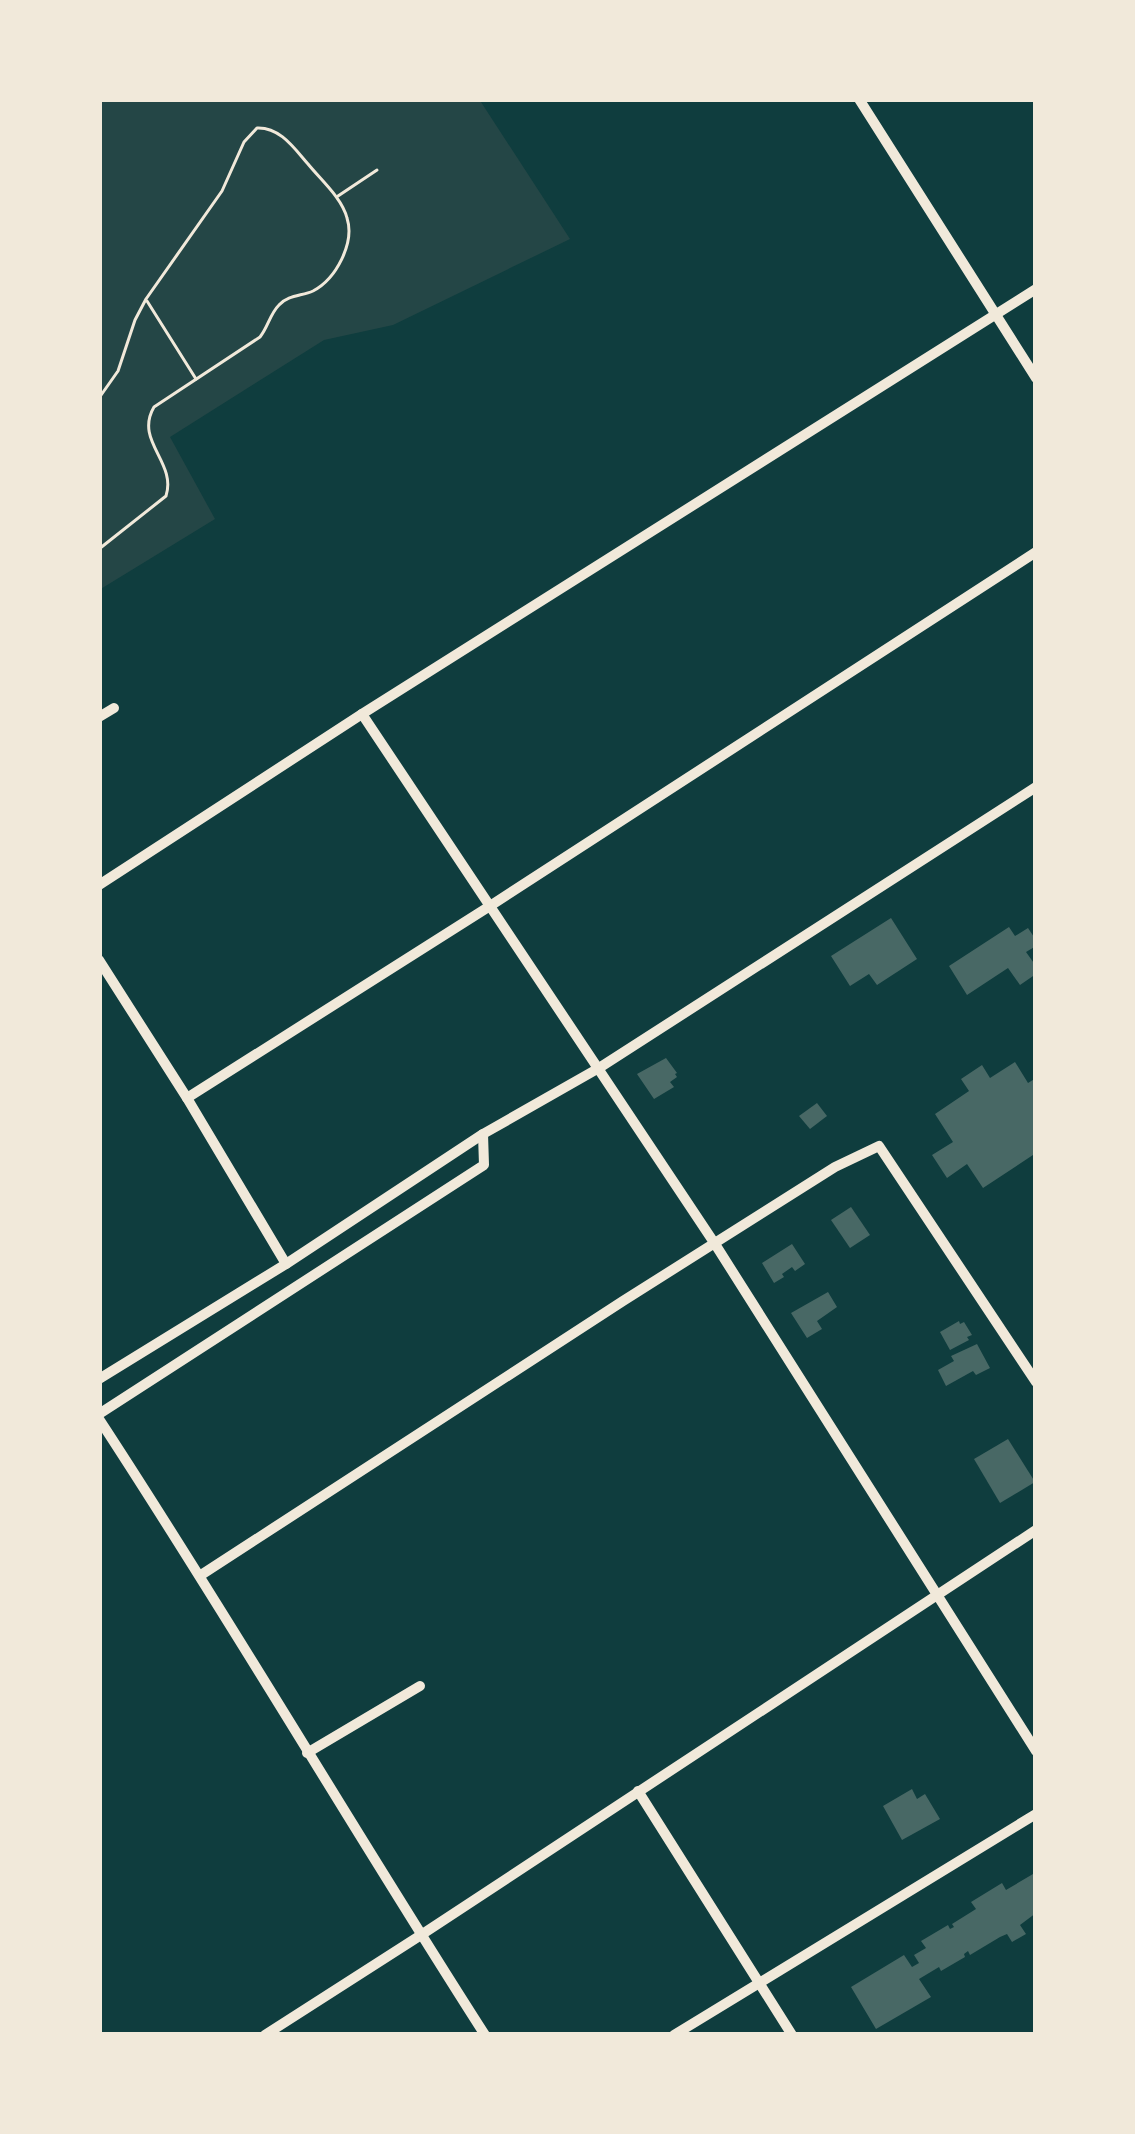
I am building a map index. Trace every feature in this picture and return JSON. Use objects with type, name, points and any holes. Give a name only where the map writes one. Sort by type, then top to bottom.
[{"type":"street","points":[[859,99],[1036,378]]},
{"type":"street","points":[[99,884],[1036,289]]},
{"type":"street","points":[[187,1098],[1036,552]]},
{"type":"street","points":[[99,717],[114,708]]},
{"type":"street","points":[[362,714],[716,1244],[1036,1751]]},
{"type":"street","points":[[99,1378],[286,1264],[484,1134],[599,1068],[1036,787]]},
{"type":"street","points":[[99,960],[286,1264]]},
{"type":"street","points":[[484,1134],[484,1165],[99,1417],[485,2035]]},
{"type":"street","points":[[201,1575],[603,1314],[836,1167],[879,1146],[1036,1382]]},
{"type":"street","points":[[265,2035],[1036,1530]]},
{"type":"street","points":[[308,1753],[420,1686]]},
{"type":"street","points":[[638,1791],[792,2035]]},
{"type":"street","points":[[674,2035],[1036,1814]]},
{"type":"path","points":[[99,398],[118,371],[146,299],[222,191],[244,142],[257,128],[269,128],[290,142],[347,217],[349,232],[342,260],[314,290],[284,299],[260,337],[154,407],[148,416],[149,439],[170,480],[166,496],[99,549]]},
{"type":"path","points":[[336,197],[377,170]]},
{"type":"path","points":[[146,299],[196,380]]},
{"type":"shaded area","points":[[99,99],[479,99],[570,239],[393,325],[324,340],[170,437],[215,519],[99,590]]},
{"type":"building","points":[[891,918],[917,959],[877,985],[869,974],[850,986],[831,956]]},
{"type":"building","points":[[1009,927],[1015,936],[1028,928],[1036,940],[1036,946],[1026,952],[1036,974],[1020,985],[1008,968],[967,995],[949,966]]},
{"type":"building","points":[[666,1058],[677,1077],[670,1082],[674,1087],[654,1099],[637,1074]]},
{"type":"building","points":[[1015,1062],[1028,1083],[1036,1078],[1036,1153],[983,1188],[967,1164],[947,1178],[932,1155],[953,1142],[935,1114],[969,1091],[961,1079],[982,1065],[990,1078]]},
{"type":"building","points":[[817,1103],[827,1116],[810,1129],[799,1116]]},
{"type":"building","points":[[851,1207],[870,1235],[850,1248],[831,1220]]},
{"type":"building","points":[[792,1244],[805,1264],[795,1271],[792,1267],[774,1283],[762,1263]]},
{"type":"building","points":[[828,1292],[837,1307],[817,1321],[822,1329],[807,1338],[791,1313]]},
{"type":"building","points":[[959,1321],[972,1335],[950,1350],[940,1332]]},
{"type":"building","points":[[977,1344],[990,1368],[976,1375],[973,1371],[946,1386],[938,1370],[954,1361],[951,1356]]},
{"type":"building","points":[[1008,1439],[1035,1482],[1000,1503],[974,1459]]},
{"type":"building","points":[[912,1789],[917,1799],[925,1794],[940,1819],[902,1840],[883,1806]]},
{"type":"building","points":[[1033,1874],[1036,1913],[1020,1925],[1026,1934],[1012,1942],[1007,1934],[919,1979],[931,1997],[876,2029],[851,1987],[904,1955],[912,1967],[919,1963],[914,1955],[926,1948],[921,1941],[948,1925],[954,1927],[976,1909],[971,1902],[1002,1883],[1006,1890]]}]
